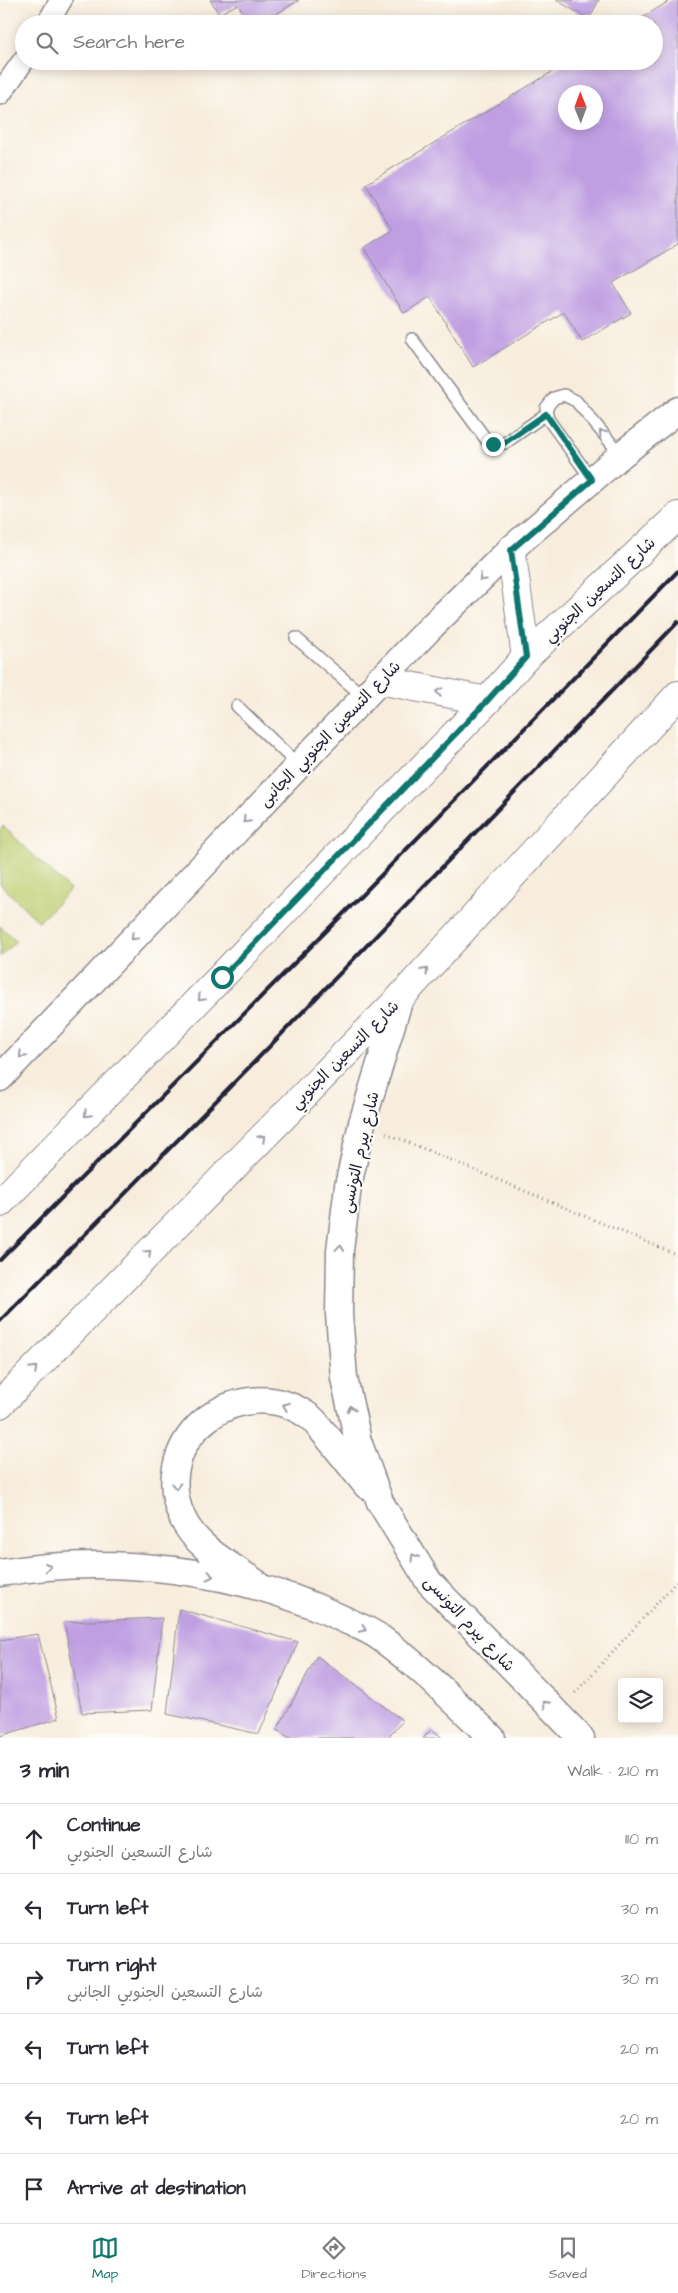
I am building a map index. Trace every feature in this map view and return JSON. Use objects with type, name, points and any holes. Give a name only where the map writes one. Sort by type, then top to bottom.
[{"type":"main road","name":"شارع التسعين الجنوبي","points":[[0,1203],[222,977],[487,701],[526,657],[678,516]]},
{"type":"main road","points":[[511,550],[526,657]]},
{"type":"main road","points":[[371,688],[487,701]]},
{"type":"main road","name":"شارع التسعين الجنوبي","points":[[0,1404],[400,998],[678,695]]},
{"type":"street","points":[[52,15],[61,0]]},
{"type":"street","points":[[0,94],[17,70]]},
{"type":"street","name":"شارع التسعين الجنوبي الجانبى","points":[[0,1078],[371,688],[511,550],[621,455],[678,410]]},
{"type":"street","name":"شارع بيرم التونسى","points":[[400,998],[362,1123],[345,1204],[340,1250],[338,1314],[344,1378],[358,1441],[380,1502],[429,1582],[581,1738]]},
{"type":"street","points":[[265,1589],[200,1543],[182,1517],[174,1486],[179,1455],[196,1428],[221,1408],[251,1400],[283,1403],[311,1418],[380,1502]]},
{"type":"street","points":[[0,1573],[79,1565],[142,1566],[204,1575],[265,1589],[307,1602],[378,1636],[437,1685],[492,1738]]},
{"type":"lane","points":[[412,338],[488,442],[493,444],[504,443],[546,414],[548,403],[554,398],[564,395],[570,396],[576,401],[621,455]]},
{"type":"lane","points":[[546,414],[592,480]]},
{"type":"lane","points":[[296,638],[371,688]]},
{"type":"lane","points":[[237,706],[298,765]]},
{"type":"path","points":[[362,1123],[678,1255]]},
{"type":"path","points":[[556,1714],[678,1580]]},
{"type":"green space","points":[[3,826],[70,890],[39,922],[0,884],[0,829]]},
{"type":"green space","points":[[0,926],[16,941],[0,957]]},
{"type":"building","points":[[210,0],[299,0],[275,15],[244,15],[238,4],[219,14]]},
{"type":"building","points":[[556,0],[599,0],[591,15],[582,15]]},
{"type":"building","points":[[671,0],[678,0],[678,244],[613,283],[631,313],[582,342],[564,312],[473,367],[430,297],[404,313],[364,248],[393,230],[366,184],[555,70],[663,70],[663,15],[647,15]]},
{"type":"building","points":[[179,1609],[298,1642],[259,1734],[167,1714]]},
{"type":"building","points":[[162,1618],[152,1710],[82,1713],[64,1622]]},
{"type":"building","points":[[38,1634],[59,1718],[0,1736],[0,1640]]},
{"type":"building","points":[[317,1656],[403,1721],[387,1738],[290,1738],[277,1730]]},
{"type":"building","points":[[432,1729],[442,1738],[423,1738]]},
{"type":"railway","points":[[0,1260],[355,902],[678,571]]},
{"type":"railway","points":[[0,1321],[269,1047],[678,622]]},
{"type":"route","points":[[222,977],[487,701],[526,657],[511,550],[592,480],[546,414],[504,443],[499,445],[493,444]]}]
